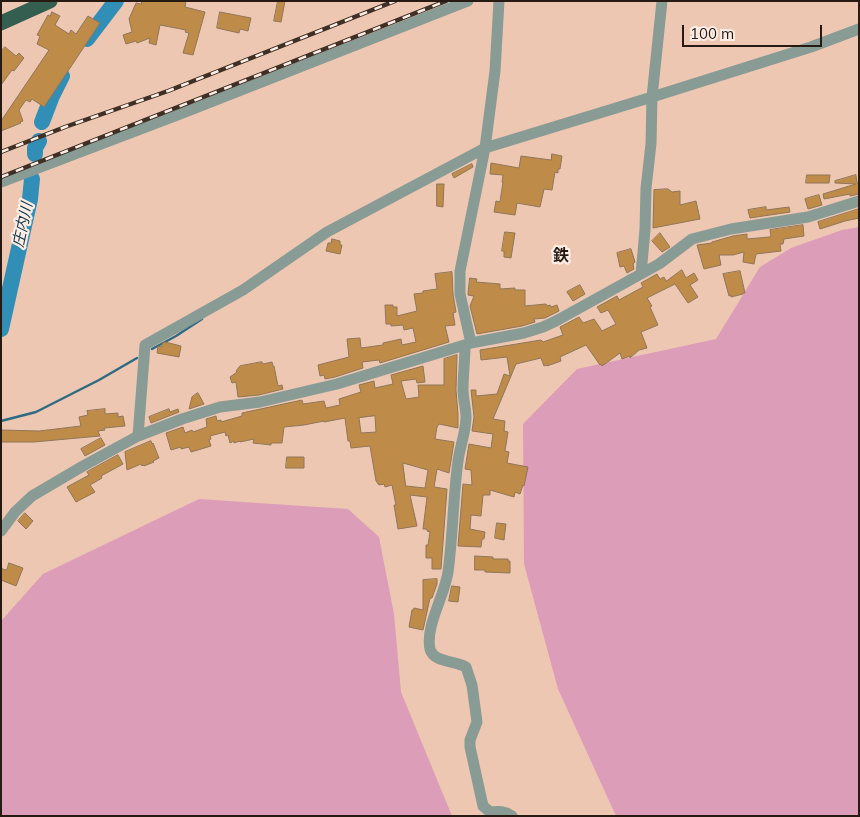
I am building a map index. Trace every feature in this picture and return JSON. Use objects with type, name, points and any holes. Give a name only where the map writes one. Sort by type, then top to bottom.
[{"type":"highway","points":[[1,24],[50,1]]},
{"type":"street","points":[[1,182],[468,1]]},
{"type":"street","points":[[499,1],[494,71],[485,148],[460,272],[460,294],[468,344],[463,392],[466,416],[465,430],[458,460],[446,584],[430,634],[430,648],[433,654],[439,658],[466,667],[472,685],[477,722],[470,740],[470,747],[483,806],[490,812],[501,811],[512,816]]},
{"type":"street","points":[[641,274],[646,188],[651,144],[652,97],[662,1]]},
{"type":"street","points":[[138,436],[145,345],[243,290],[327,232],[485,148],[811,47],[859,30]]},
{"type":"street","points":[[1,531],[32,496],[138,436],[182,419],[220,407],[260,402],[338,384],[468,344],[524,333],[556,321],[659,264],[692,239],[731,229],[808,217],[859,201]]},
{"type":"shaded area","points":[[859,227],[859,816],[616,816],[558,689],[524,564],[523,424],[577,369],[716,339],[760,267],[791,248],[842,230]]},
{"type":"shaded area","points":[[199,499],[348,509],[379,537],[394,614],[401,692],[452,816],[1,816],[1,621],[43,574]]},
{"type":"building","points":[[142,1],[186,1],[185,7],[205,12],[193,55],[183,53],[189,33],[185,32],[186,30],[160,25],[156,45],[149,43],[150,38],[137,43],[136,41],[126,44],[123,35],[132,32],[129,19],[136,3],[141,4]]},
{"type":"building","points":[[278,1],[285,1],[281,22],[274,21]]},
{"type":"building","points":[[52,12],[60,16],[55,25],[69,34],[71,30],[76,34],[88,16],[100,23],[44,107],[32,99],[30,102],[26,100],[19,110],[23,121],[1,131],[1,121],[49,50],[37,44],[40,36],[37,35],[48,15],[50,16]]},
{"type":"building","points":[[220,12],[251,18],[248,31],[240,29],[239,33],[217,28]]},
{"type":"building","points":[[5,47],[16,56],[19,53],[24,58],[1,85],[1,51]]},
{"type":"building","points":[[552,154],[562,156],[560,169],[558,169],[558,173],[555,172],[552,190],[544,189],[540,207],[517,203],[515,215],[494,212],[496,201],[500,202],[503,175],[490,174],[491,163],[519,168],[521,156],[551,160]]},
{"type":"building","points":[[472,164],[473,167],[454,178],[452,174]]},
{"type":"building","points":[[807,175],[830,175],[829,183],[806,183]]},
{"type":"building","points":[[856,175],[857,183],[859,183],[859,194],[824,199],[823,194],[856,184],[835,183],[835,181]]},
{"type":"building","points":[[437,184],[444,184],[443,207],[437,206]]},
{"type":"building","points":[[668,189],[672,192],[680,191],[680,205],[696,201],[700,219],[653,228],[654,190]]},
{"type":"building","points":[[819,195],[822,205],[808,209],[805,199]]},
{"type":"building","points":[[766,207],[766,210],[789,207],[790,212],[750,218],[748,210]]},
{"type":"building","points":[[859,209],[859,218],[820,229],[818,222]]},
{"type":"building","points":[[803,225],[804,236],[784,239],[783,244],[780,244],[781,251],[756,254],[754,264],[743,262],[744,252],[733,255],[719,255],[721,265],[704,269],[697,245],[747,234],[747,239],[769,237],[771,236],[770,230]]},
{"type":"building","points":[[505,232],[515,233],[511,258],[504,257],[504,251],[502,251]]},
{"type":"building","points":[[660,233],[670,247],[662,252],[652,241]]},
{"type":"building","points":[[332,239],[340,241],[340,245],[342,245],[340,254],[326,251],[328,243],[331,243]]},
{"type":"building","points":[[631,249],[635,262],[633,264],[634,269],[627,273],[624,266],[620,267],[617,253]]},
{"type":"building","points":[[682,270],[686,278],[694,273],[698,280],[690,285],[698,297],[688,303],[675,284],[647,298],[652,306],[650,307],[658,325],[641,332],[647,348],[639,350],[630,358],[630,356],[622,359],[620,353],[602,366],[586,345],[560,357],[561,361],[547,366],[544,366],[541,358],[516,364],[493,419],[505,421],[504,431],[508,432],[505,451],[509,452],[507,463],[528,467],[524,486],[520,494],[515,492],[514,497],[490,490],[490,495],[483,495],[481,516],[471,515],[470,529],[485,532],[481,547],[458,546],[463,484],[472,485],[471,470],[465,469],[469,444],[491,448],[493,434],[472,431],[474,417],[471,390],[476,390],[476,396],[497,394],[504,374],[510,376],[507,357],[481,360],[480,350],[541,340],[543,342],[563,335],[560,327],[579,317],[583,323],[594,319],[602,331],[616,324],[608,310],[601,313],[597,307],[617,296],[619,300],[643,287],[641,283],[657,274],[660,279],[664,277],[666,281]]},
{"type":"building","points":[[740,271],[745,293],[731,297],[731,295],[729,296],[723,274]]},
{"type":"building","points":[[452,272],[456,312],[453,313],[455,325],[445,326],[449,342],[380,363],[379,360],[362,362],[363,368],[335,377],[325,379],[324,375],[320,376],[318,365],[349,357],[347,339],[360,338],[361,348],[383,345],[383,343],[401,339],[402,345],[416,342],[413,328],[404,330],[403,325],[391,326],[391,324],[386,324],[385,305],[397,307],[397,316],[417,311],[414,294],[437,289],[435,274]]},
{"type":"building","points":[[470,278],[477,279],[476,282],[500,284],[500,289],[515,288],[515,290],[525,290],[525,306],[546,304],[551,307],[557,305],[559,311],[545,318],[534,319],[535,322],[522,326],[477,334],[470,306],[474,296],[468,295]]},
{"type":"building","points":[[580,285],[585,294],[573,301],[567,292]]},
{"type":"building","points":[[165,342],[181,346],[179,357],[157,353],[158,346],[162,347],[162,344]]},
{"type":"building","points":[[457,355],[458,428],[439,424],[435,439],[454,442],[449,473],[437,469],[434,487],[447,489],[441,569],[432,569],[432,558],[426,558],[426,545],[428,545],[430,532],[427,529],[423,529],[427,497],[410,495],[417,526],[398,529],[392,485],[385,487],[384,484],[379,485],[376,481],[370,446],[351,448],[350,441],[348,441],[345,418],[284,427],[282,443],[271,443],[271,445],[253,443],[254,439],[230,443],[225,432],[210,436],[211,446],[191,452],[189,447],[171,450],[166,433],[183,427],[185,433],[192,430],[193,432],[207,427],[206,419],[216,416],[217,421],[221,420],[221,422],[242,416],[242,413],[302,400],[303,404],[324,401],[326,408],[340,405],[339,399],[361,392],[359,385],[374,381],[375,388],[393,384],[391,375],[423,366],[425,382],[417,383],[416,379],[401,381],[406,399],[419,397],[418,385],[444,385],[444,359]],"holes":[[[375,416],[376,432],[361,433],[359,418]],[[403,463],[428,470],[425,488],[406,486]]]},
{"type":"building","points":[[262,362],[263,364],[272,362],[278,386],[282,385],[283,389],[259,395],[238,397],[236,382],[232,383],[230,377],[237,372],[240,366]]},
{"type":"building","points":[[198,393],[204,404],[189,409],[192,397]]},
{"type":"building","points":[[105,409],[105,414],[118,413],[118,417],[123,416],[125,426],[104,428],[105,430],[98,431],[100,436],[34,442],[1,442],[1,430],[39,431],[81,426],[79,417],[88,415],[87,411]]},
{"type":"building","points":[[169,409],[170,412],[178,409],[179,412],[151,423],[149,417]]},
{"type":"building","points":[[101,438],[105,445],[85,456],[81,449]]},
{"type":"building","points":[[151,441],[159,458],[144,466],[141,464],[127,470],[125,452]]},
{"type":"building","points":[[118,455],[123,464],[101,476],[102,478],[90,485],[95,492],[76,502],[67,487],[89,475],[87,472]]},
{"type":"building","points":[[287,457],[304,457],[304,468],[286,468]]},
{"type":"building","points":[[25,513],[33,521],[26,529],[18,521]]},
{"type":"building","points":[[497,523],[506,524],[504,540],[495,538]]},
{"type":"building","points":[[475,556],[508,559],[510,561],[510,573],[475,570]]},
{"type":"building","points":[[9,563],[23,568],[16,586],[1,580],[1,568],[7,569]]},
{"type":"building","points":[[437,579],[432,598],[430,598],[423,630],[409,627],[412,610],[414,608],[423,610],[423,580]]},
{"type":"building","points":[[452,586],[460,587],[458,602],[449,601]]},
{"type":"waterway","name":"庄内川","points":[[87,39],[116,1]]},
{"type":"waterway","name":"庄内川","points":[[42,122],[62,76]]},
{"type":"waterway","name":"庄内川","points":[[35,154],[35,148],[39,141]]},
{"type":"waterway","name":"庄内川","points":[[1,329],[30,199],[32,179]]},
{"type":"waterway","points":[[152,349],[202,319]]},
{"type":"waterway","points":[[1,421],[36,412],[137,358]]},
{"type":"railway","points":[[1,152],[65,127],[168,91],[395,1]]},
{"type":"railway","points":[[1,177],[446,1]]},
{"type":"district","name":"鉄","points":[[561,256]]}]
